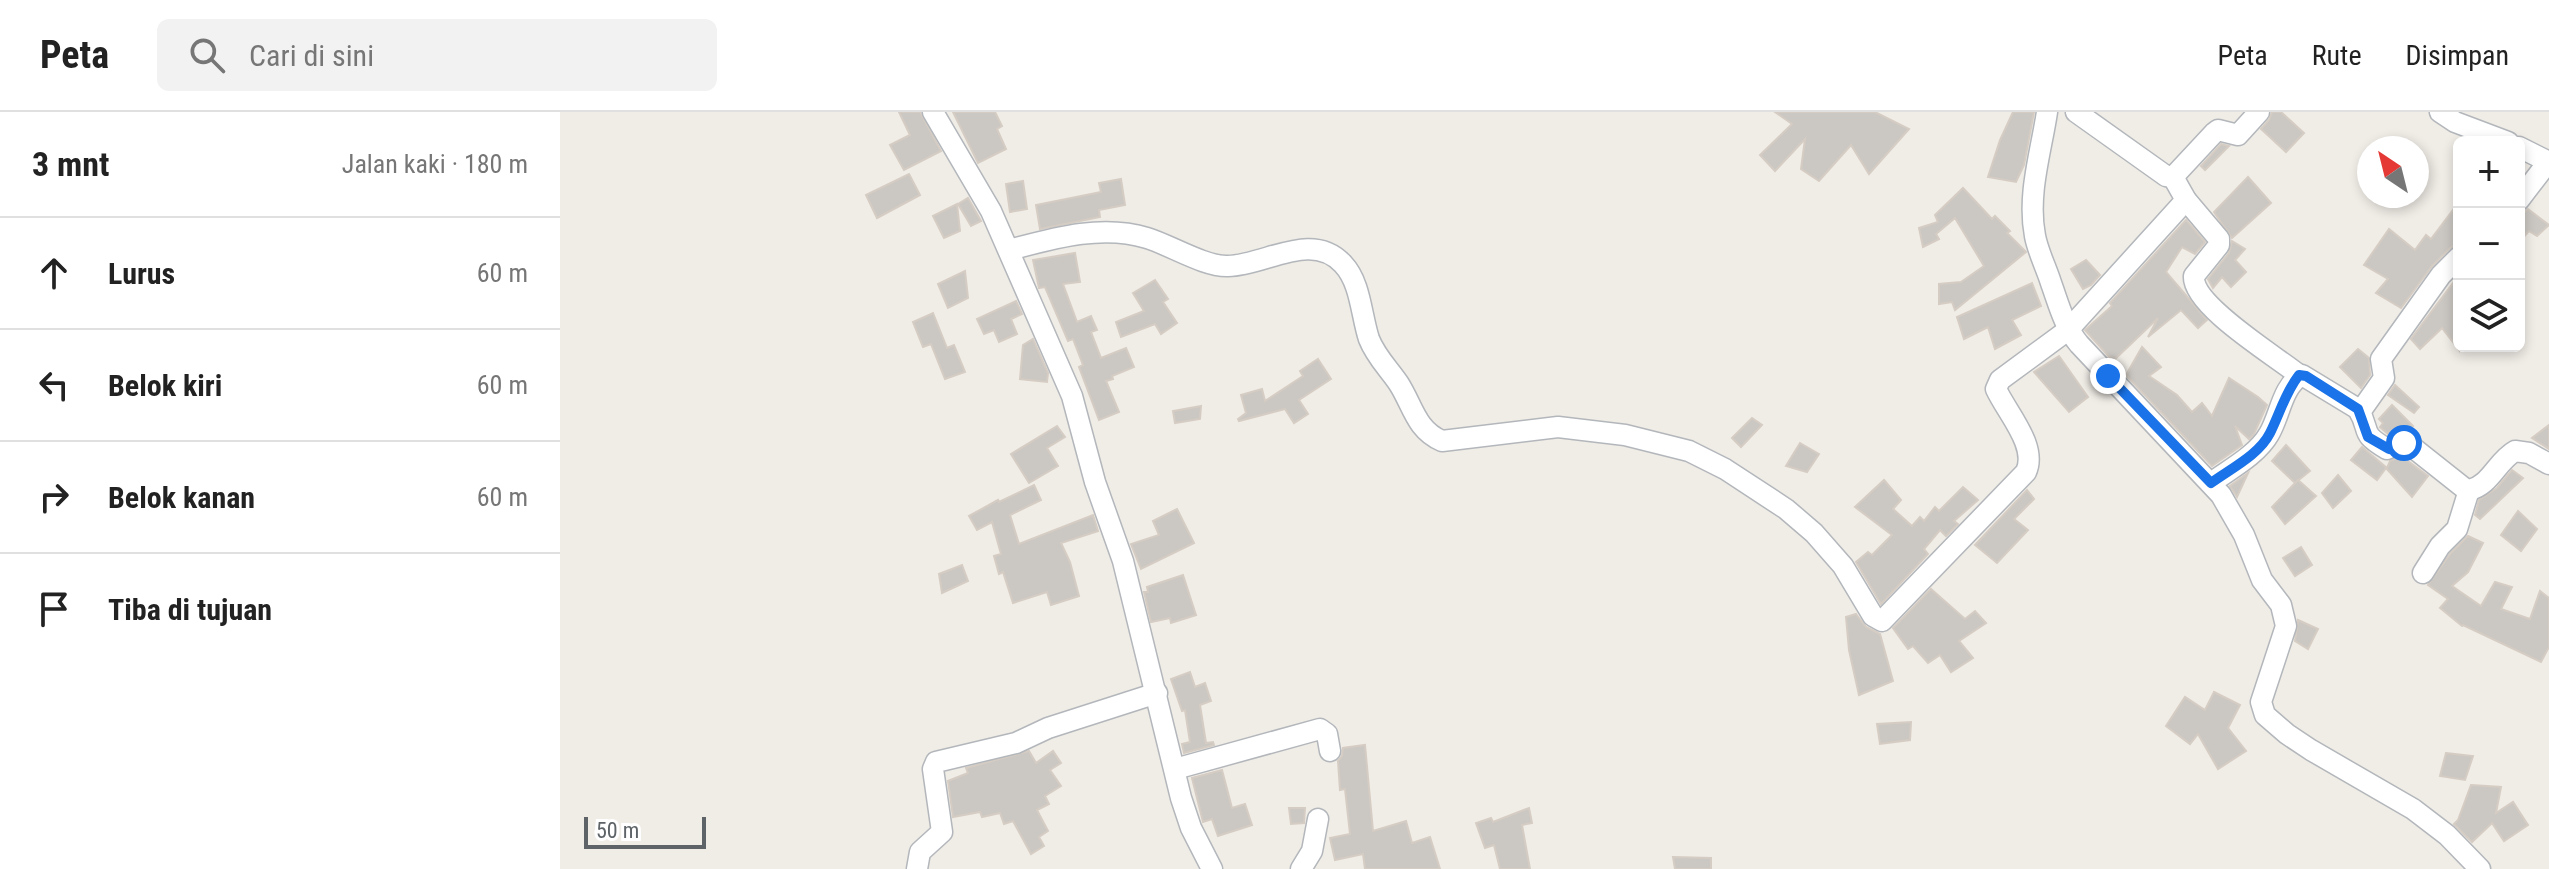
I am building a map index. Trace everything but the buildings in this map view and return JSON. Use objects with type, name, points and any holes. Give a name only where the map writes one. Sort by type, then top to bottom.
[{"type":"street","points":[[933,112],[991,211],[1072,396],[1095,482],[1123,561],[1191,828],[1212,869]]},
{"type":"street","points":[[2047,112],[2034,191],[2035,237],[2068,330],[2221,495],[2244,535],[2262,580],[2285,614],[2283,639],[2261,702],[2265,715],[2311,750],[2413,809],[2447,835],[2480,869]]},
{"type":"street","points":[[2076,112],[2166,176],[2173,177]]},
{"type":"street","points":[[2173,177],[2214,133],[2218,130],[2238,135],[2259,112]]},
{"type":"street","points":[[2440,112],[2455,122],[2492,136]]},
{"type":"street","points":[[2525,150],[2548,162],[2525,192]]},
{"type":"street","points":[[2173,177],[2186,200],[2218,236],[2220,242],[2194,276],[2195,284],[2225,321],[2299,375],[2306,376],[2360,412],[2368,437],[2387,449],[2400,442],[2411,446],[2469,490]]},
{"type":"street","points":[[1009,250],[1078,234],[1115,231],[1146,238],[1223,267],[1308,248],[1327,251],[1344,265],[1354,280],[1371,343],[1381,363],[1403,390],[1420,425],[1430,436],[1442,441],[1558,427],[1625,435],[1689,451],[1725,469],[1786,509],[1814,533],[1843,566],[1877,621],[1888,617],[2026,472],[2031,462],[2029,450],[1996,389],[2000,380],[2068,330],[2186,200]]},
{"type":"street","points":[[2360,412],[2384,378],[2381,359],[2453,263]]},
{"type":"street","points":[[2211,483],[2268,437],[2280,406],[2299,375]]},
{"type":"street","points":[[2423,573],[2440,546],[2457,529],[2469,490],[2483,484],[2509,454],[2515,451],[2529,453],[2549,464]]},
{"type":"street","points":[[917,869],[920,852],[942,832],[933,769],[936,762],[1016,743],[1048,728],[1157,693]]},
{"type":"street","points":[[1175,769],[1320,729],[1327,734],[1330,751]]},
{"type":"street","points":[[1301,869],[1312,851],[1318,819]]},
{"type":"route","points":[[2108,376],[2211,483],[2254,452],[2268,437],[2280,406],[2299,375],[2306,376],[2355,406],[2362,415],[2368,437],[2389,449],[2394,443],[2404,443]]}]
